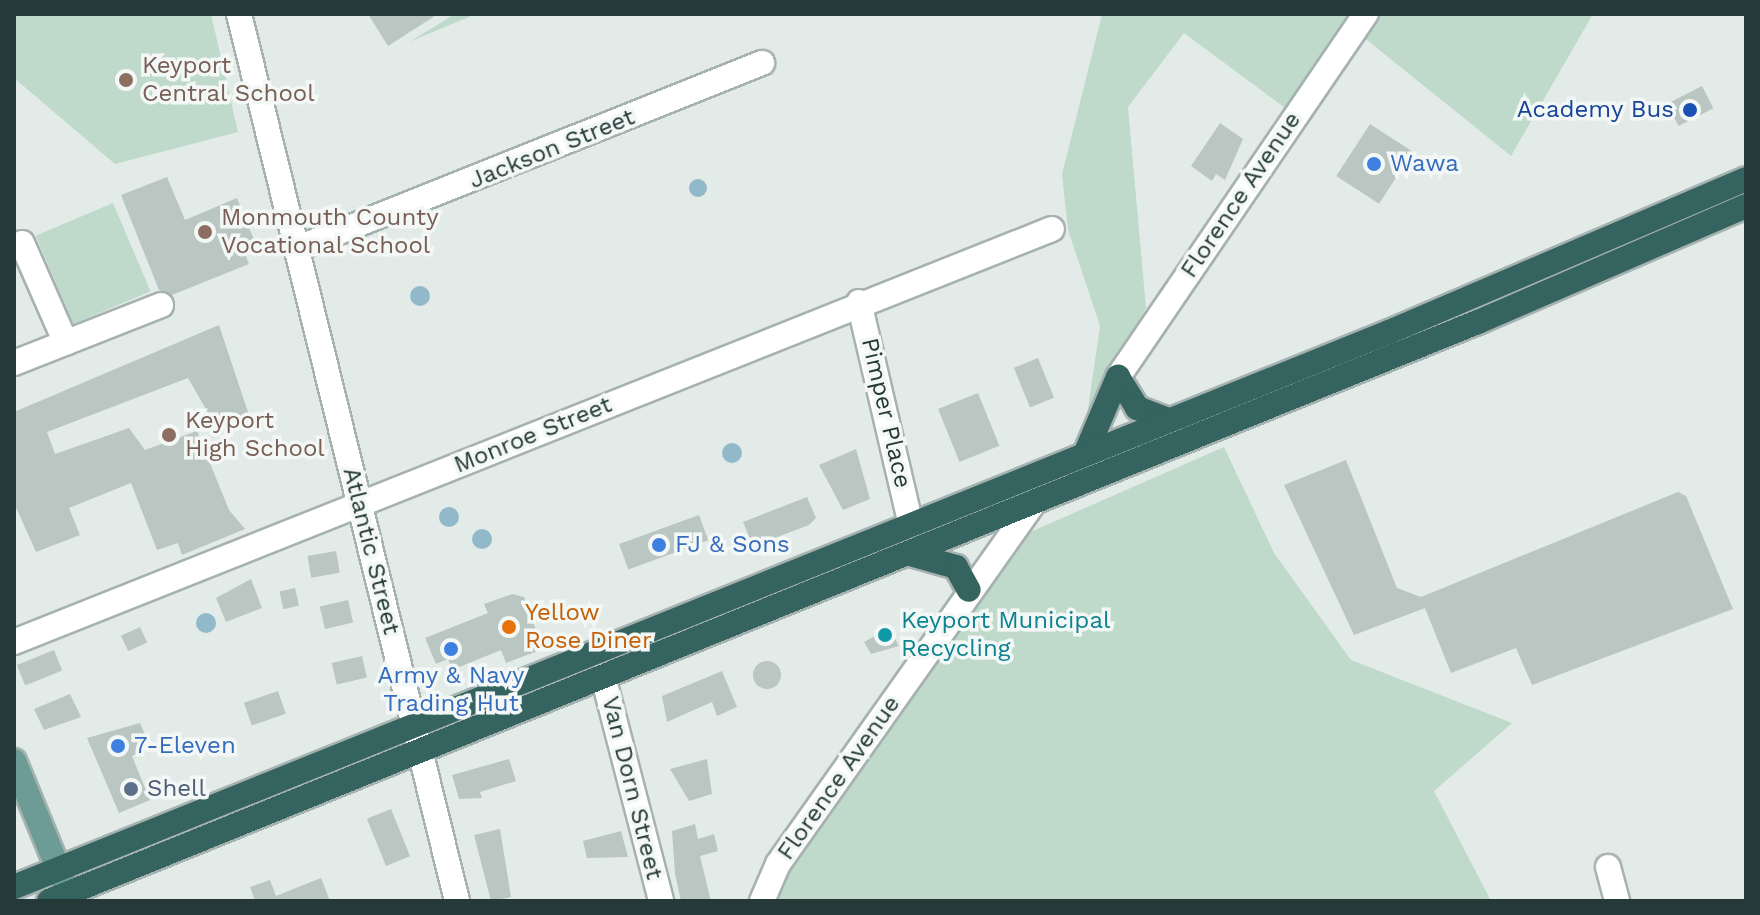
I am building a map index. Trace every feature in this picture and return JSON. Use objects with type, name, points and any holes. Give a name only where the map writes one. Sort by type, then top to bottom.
[{"type":"highway","points":[[14,887],[1610,241],[1746,179]]},
{"type":"highway","points":[[63,898],[420,750],[1033,504],[1746,206]]},
{"type":"highway","points":[[1118,377],[1137,408],[1165,419]]},
{"type":"highway","points":[[1086,452],[1118,377]]},
{"type":"highway","points":[[910,554],[956,567],[969,590]]},
{"type":"main road","points":[[14,761],[58,868],[63,898]]},
{"type":"street","name":"Atlantic Street","points":[[239,14],[416,724],[457,901]]},
{"type":"street","name":"Florence Avenue","points":[[1118,377],[1366,14]]},
{"type":"street","name":"Jackson Street","points":[[296,249],[762,63]]},
{"type":"street","name":"Monroe Street","points":[[14,642],[859,302],[1052,229]]},
{"type":"street","points":[[22,243],[66,343]]},
{"type":"street","name":"Pimper Place","points":[[859,302],[911,525]]},
{"type":"street","points":[[14,363],[161,305]]},
{"type":"street","name":"Florence Avenue","points":[[762,901],[778,864],[969,590],[1033,504]]},
{"type":"street","name":"Van Dorn Street","points":[[603,676],[661,901]]},
{"type":"street","points":[[1608,867],[1617,901]]},
{"type":"green space","name":"Keyport Central School","points":[[14,14],[211,14],[238,132],[115,164],[14,78]]},
{"type":"green space","points":[[455,14],[476,14],[409,42]]},
{"type":"green space","points":[[1102,14],[1349,14],[1359,21],[1365,14],[1593,14],[1511,156],[1362,36],[1292,113],[1184,33],[1128,107],[1146,308],[1087,415],[1100,326],[1068,230],[1062,174]]},
{"type":"green space","points":[[113,203],[151,291],[73,324],[36,236]]},
{"type":"green space","points":[[1224,447],[1274,553],[1351,660],[1512,723],[1434,791],[1491,901],[761,901],[1028,533]]},
{"type":"water","points":[[698,179],[707,188],[698,197],[689,188]]},
{"type":"water","points":[[420,286],[427,289],[430,296],[427,303],[420,306],[413,303],[410,296],[413,289]]},
{"type":"water","points":[[732,443],[739,446],[742,453],[739,460],[732,463],[725,460],[722,453],[725,446]]},
{"type":"water","points":[[449,507],[456,510],[459,517],[456,524],[449,527],[442,524],[439,517],[442,510]]},
{"type":"water","points":[[482,529],[489,532],[492,539],[489,546],[482,549],[475,546],[472,539],[475,532]]},
{"type":"water","points":[[206,613],[213,616],[216,623],[213,630],[206,633],[199,630],[196,623],[199,616]]},
{"type":"building","points":[[368,14],[438,14],[388,46]]},
{"type":"building","points":[[1702,86],[1713,108],[1679,126],[1667,104]]},
{"type":"building","points":[[1220,123],[1243,139],[1225,180],[1216,174],[1212,181],[1191,166]]},
{"type":"building","name":"Wawa","points":[[1370,124],[1413,152],[1379,204],[1336,176]]},
{"type":"building","points":[[167,177],[185,220],[237,198],[255,242],[242,247],[249,264],[172,295],[159,290],[121,195]]},
{"type":"building","points":[[219,325],[250,418],[218,430],[188,378],[47,432],[55,454],[129,428],[145,450],[197,431],[229,510],[245,529],[182,555],[178,543],[157,550],[131,483],[69,508],[80,535],[36,552],[14,503],[14,412]]},
{"type":"building","points":[[1038,358],[1054,398],[1030,408],[1014,368]]},
{"type":"building","points":[[978,393],[999,446],[959,462],[938,409]]},
{"type":"building","points":[[856,449],[870,499],[843,510],[819,465]]},
{"type":"building","points":[[1346,460],[1397,588],[1421,597],[1678,492],[1686,496],[1733,609],[1532,685],[1516,648],[1451,673],[1425,608],[1354,635],[1284,485]]},
{"type":"building","points":[[807,497],[816,518],[809,525],[753,546],[743,522]]},
{"type":"building","points":[[699,515],[708,540],[628,569],[619,544]]},
{"type":"building","points":[[336,551],[340,573],[311,578],[307,556]]},
{"type":"building","points":[[251,579],[262,608],[226,622],[216,598]]},
{"type":"building","points":[[295,588],[299,606],[283,609],[279,592]]},
{"type":"building","points":[[512,594],[524,597],[543,649],[506,663],[501,650],[452,670],[448,659],[436,664],[425,638],[488,613],[484,604]]},
{"type":"building","points":[[348,600],[353,622],[325,629],[320,607]]},
{"type":"building","points":[[140,627],[147,642],[128,651],[121,636]]},
{"type":"building","name":"Keyport Municipal Recycling","points":[[889,628],[899,646],[871,654],[864,642]]},
{"type":"building","points":[[54,650],[62,670],[25,685],[17,665]]},
{"type":"building","points":[[362,656],[367,677],[337,684],[332,663]]},
{"type":"building","points":[[767,661],[777,665],[781,675],[777,685],[767,689],[757,685],[753,675],[757,665]]},
{"type":"building","points":[[722,671],[737,707],[717,716],[712,702],[667,722],[662,696]]},
{"type":"building","points":[[278,691],[286,714],[252,725],[244,703]]},
{"type":"building","points":[[70,694],[81,717],[44,730],[34,709]]},
{"type":"building","points":[[140,723],[151,748],[132,756],[150,800],[119,813],[87,738]]},
{"type":"building","points":[[509,759],[516,781],[480,792],[482,798],[459,799],[452,775]]},
{"type":"building","points":[[707,759],[712,794],[689,801],[670,769]]},
{"type":"building","points":[[391,809],[410,856],[386,866],[367,819]]},
{"type":"building","points":[[695,824],[698,839],[714,834],[718,851],[700,856],[711,901],[681,901],[675,874],[672,831]]},
{"type":"building","points":[[500,829],[511,897],[491,901],[474,835]]},
{"type":"building","points":[[621,831],[628,857],[587,858],[583,841]]},
{"type":"building","points":[[321,878],[330,901],[255,901],[250,887],[270,880],[276,896]]},
{"type":"place","name":"Keyport Central School","points":[[126,80]]},
{"type":"place","name":"Academy Bus","points":[[1690,110]]},
{"type":"place","name":"Wawa","points":[[1374,164]]},
{"type":"place","name":"Monmouth County Vocational School","points":[[205,232]]},
{"type":"place","name":"Keyport High School","points":[[169,435]]},
{"type":"place","name":"FJ & Sons","points":[[659,545]]},
{"type":"place","name":"Yellow Rose Diner","points":[[509,627]]},
{"type":"place","name":"Keyport Municipal Recycling","points":[[885,635]]},
{"type":"place","name":"Army & Navy Trading Hut","points":[[451,649]]},
{"type":"place","name":"7-Eleven","points":[[118,746]]},
{"type":"place","name":"Shell","points":[[131,789]]}]
